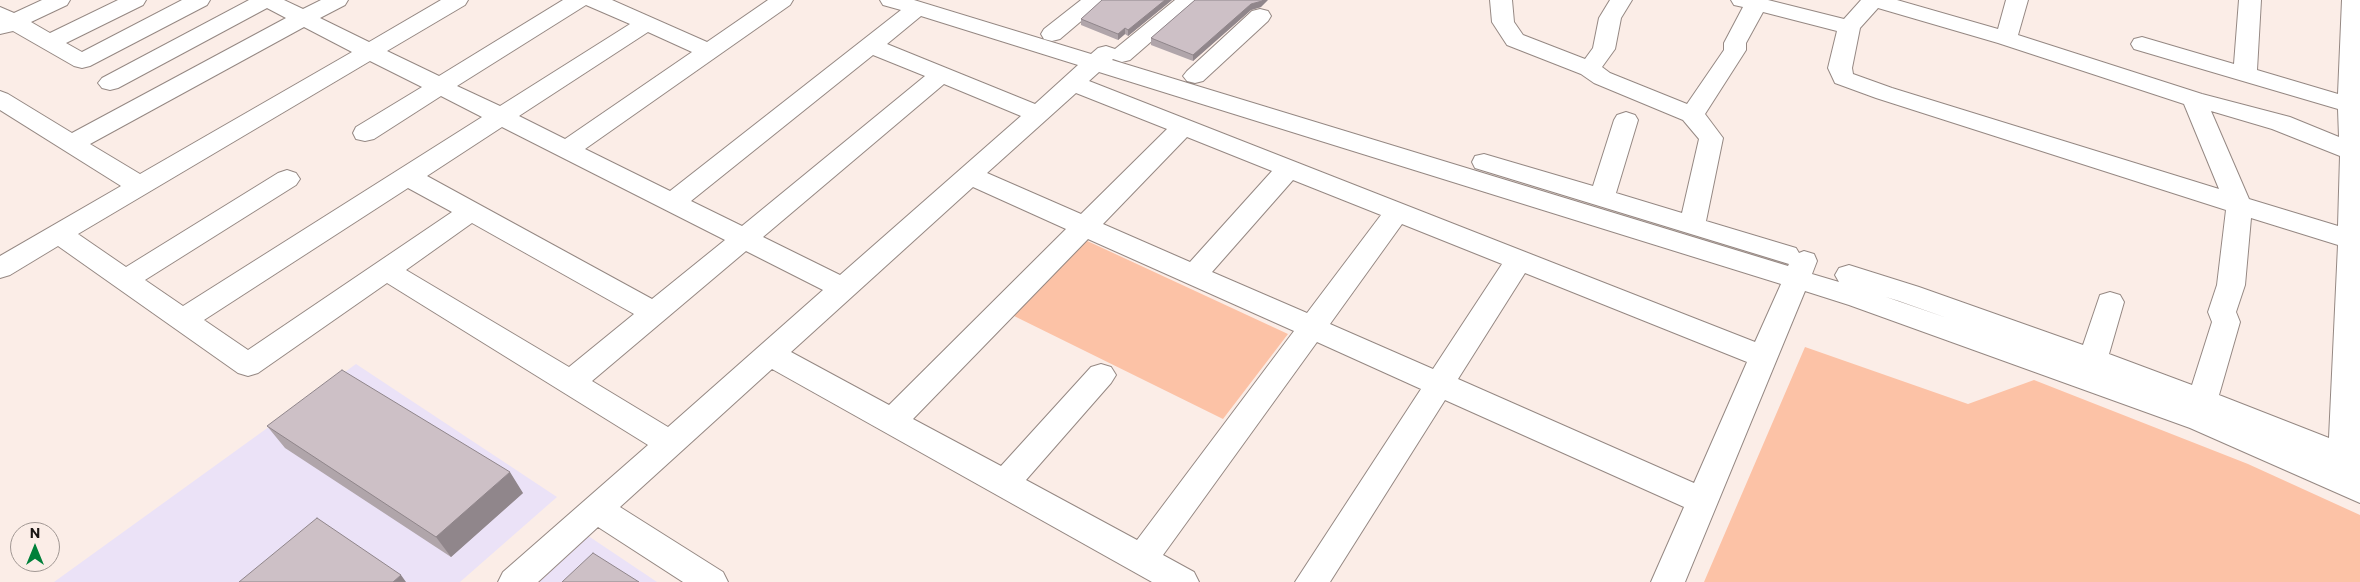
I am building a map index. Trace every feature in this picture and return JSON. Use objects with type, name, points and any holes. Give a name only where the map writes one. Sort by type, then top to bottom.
[{"type":"street","points":[[5,21],[59,0]]},
{"type":"street","points":[[50,42],[135,0]]},
{"type":"street","points":[[5,21],[50,42],[82,60],[199,0]]},
{"type":"street","points":[[110,83],[266,0],[371,50],[844,288]]},
{"type":"street","points":[[71,144],[337,0]]},
{"type":"street","points":[[0,268],[457,0]]},
{"type":"street","points":[[365,133],[578,0]]},
{"type":"street","points":[[594,0],[709,51]]},
{"type":"street","points":[[568,149],[782,0]]},
{"type":"street","points":[[891,0],[927,4],[1052,34],[1109,56],[1195,76],[1692,225],[1800,270],[1859,298],[2201,420],[2360,490]]},
{"type":"street","points":[[1052,34],[1095,0]]},
{"type":"street","points":[[515,582],[1073,83],[1188,0]]},
{"type":"street","points":[[1501,0],[1503,22],[1516,40],[1589,69],[1602,78],[1692,115],[1711,138],[1692,225]]},
{"type":"street","points":[[1589,69],[1604,49],[1610,18],[1621,0]]},
{"type":"street","points":[[2350,240],[1884,93],[1843,78],[1840,68],[1849,27],[1873,0],[2006,38],[2194,99],[2281,123],[2352,152]]},
{"type":"street","points":[[2006,38],[2017,0]]},
{"type":"street","points":[[2245,75],[2250,0]]},
{"type":"street","points":[[927,4],[1109,56],[1800,270],[1909,294],[2202,401],[2305,441],[2352,462],[2350,240],[2352,0]]},
{"type":"street","points":[[1692,115],[1735,50],[1735,44],[1749,2],[1849,27]]},
{"type":"street","points":[[673,202],[927,4]]},
{"type":"street","points":[[1195,76],[1260,16]]},
{"type":"street","points":[[183,320],[503,117],[647,23]]},
{"type":"street","points":[[2142,44],[2350,104]]},
{"type":"street","points":[[871,46],[1038,114]]},
{"type":"street","points":[[571,382],[941,75]]},
{"type":"street","points":[[1073,83],[1763,358]]},
{"type":"street","points":[[0,99],[140,186]]},
{"type":"street","points":[[2194,99],[2239,206],[2231,285],[2222,312],[2226,322],[2202,401]]},
{"type":"street","points":[[1602,197],[1626,120]]},
{"type":"street","points":[[892,421],[1183,127]]},
{"type":"street","points":[[1194,275],[1288,168]]},
{"type":"street","points":[[969,175],[1702,501]]},
{"type":"street","points":[[409,177],[655,313]]},
{"type":"street","points":[[125,280],[287,179]]},
{"type":"street","points":[[59,234],[248,365],[472,211]]},
{"type":"street","points":[[1141,560],[1397,212]]},
{"type":"street","points":[[1312,582],[1519,260]]},
{"type":"street","points":[[386,270],[670,443]]},
{"type":"street","points":[[1668,582],[1800,270]]},
{"type":"street","points":[[2093,360],[2110,302]]},
{"type":"street","points":[[770,354],[1182,582]]},
{"type":"street","points":[[1004,484],[1101,375]]},
{"type":"street","points":[[596,510],[711,582]]},
{"type":"shaded area","points":[[1083,239],[1288,334],[1223,419],[1010,314]]},
{"type":"shaded area","points":[[1805,347],[1968,404],[2034,380],[2248,464],[2360,515],[2360,582],[1704,582]]},
{"type":"shaded area","points":[[356,364],[557,497],[460,582],[54,582]]},
{"type":"shaded area","points":[[569,523],[657,582],[504,582]]},
{"type":"building","points":[[1102,0],[1165,0],[1128,30],[1125,28],[1118,34],[1081,19]]},
{"type":"building","points":[[1195,0],[1263,0],[1251,4],[1193,55],[1151,38]]},
{"type":"building","points":[[342,370],[510,472],[436,537],[267,426]]},
{"type":"building","points":[[317,518],[401,575],[393,582],[239,582]]},
{"type":"building","points":[[593,553],[639,582],[562,582]]}]
